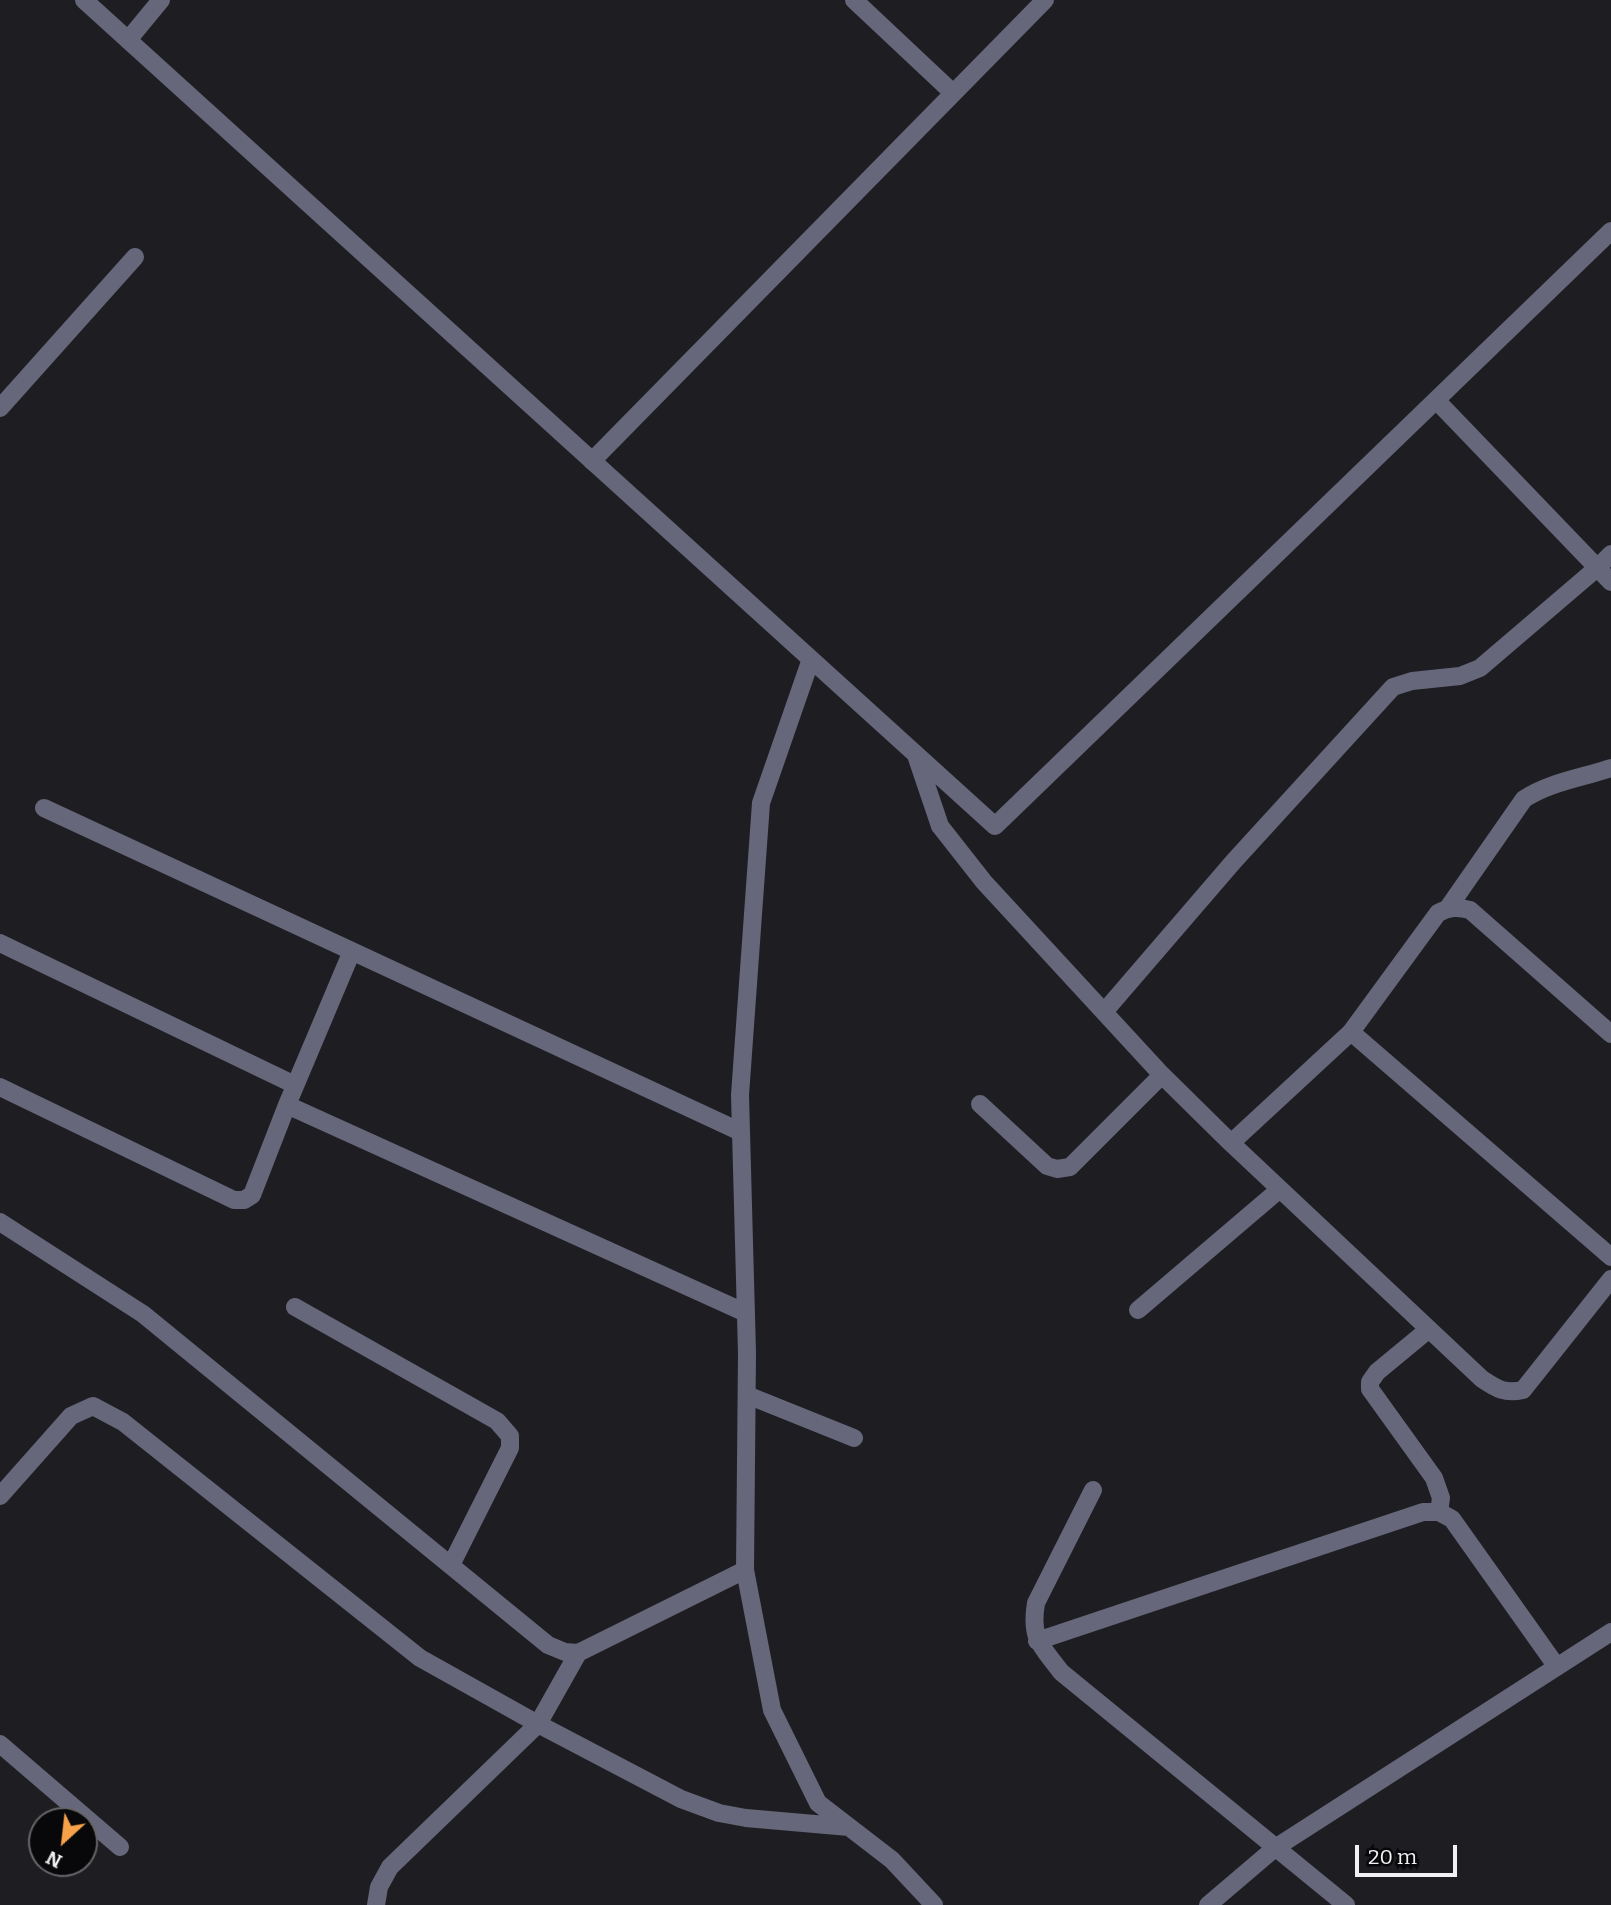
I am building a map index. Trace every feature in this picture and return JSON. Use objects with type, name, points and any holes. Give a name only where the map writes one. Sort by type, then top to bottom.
[{"type":"street","points":[[85,0],[995,827],[1611,231]]},
{"type":"street","points":[[128,40],[161,0]]},
{"type":"street","points":[[855,0],[953,93]]},
{"type":"street","points":[[592,461],[1045,0]]},
{"type":"street","points":[[0,408],[135,257]]},
{"type":"street","points":[[1436,400],[1611,582]]},
{"type":"street","points":[[1104,1012],[1234,861],[1393,687],[1412,681],[1460,677],[1480,668],[1611,554]]},
{"type":"street","points":[[811,659],[761,803],[740,1095],[747,1395],[745,1570],[772,1710],[818,1803],[892,1860],[934,1905]]},
{"type":"street","points":[[916,754],[940,826],[984,881],[1161,1074],[1231,1143],[1490,1384],[1497,1389],[1511,1392],[1523,1390],[1611,1279]]},
{"type":"street","points":[[1448,908],[1524,799],[1553,785],[1611,768]]},
{"type":"street","points":[[44,808],[741,1132]]},
{"type":"street","points":[[1231,1143],[1351,1032],[1438,913],[1448,908],[1470,910],[1611,1034]]},
{"type":"street","points":[[0,943],[295,1085]]},
{"type":"street","points":[[0,1087],[234,1200],[244,1200],[252,1195],[352,951]]},
{"type":"street","points":[[1351,1032],[1611,1257]]},
{"type":"street","points":[[980,1104],[1047,1166],[1057,1169],[1070,1167],[1161,1074]]},
{"type":"street","points":[[287,1105],[746,1313]]},
{"type":"street","points":[[1138,1310],[1280,1189]]},
{"type":"street","points":[[0,1222],[143,1314],[548,1645],[565,1652],[578,1653],[745,1570]]},
{"type":"street","points":[[295,1307],[497,1421],[510,1436],[510,1448],[451,1565]]},
{"type":"street","points":[[1429,1329],[1377,1372],[1370,1382],[1370,1389],[1434,1478],[1441,1498],[1439,1512]]},
{"type":"street","points":[[747,1395],[854,1438]]},
{"type":"street","points":[[0,1496],[71,1416],[93,1406],[123,1422],[420,1658],[538,1724],[681,1799],[719,1813],[849,1827]]},
{"type":"street","points":[[1093,1490],[1036,1603],[1033,1622],[1037,1641],[1061,1672],[1275,1848],[1334,1901]]},
{"type":"street","points":[[1037,1641],[1423,1512],[1439,1512],[1452,1519],[1557,1667]]},
{"type":"street","points":[[1208,1905],[1275,1848],[1611,1632]]},
{"type":"street","points":[[376,1905],[379,1886],[390,1867],[538,1724],[578,1653]]},
{"type":"street","points":[[0,1744],[120,1847]]}]
